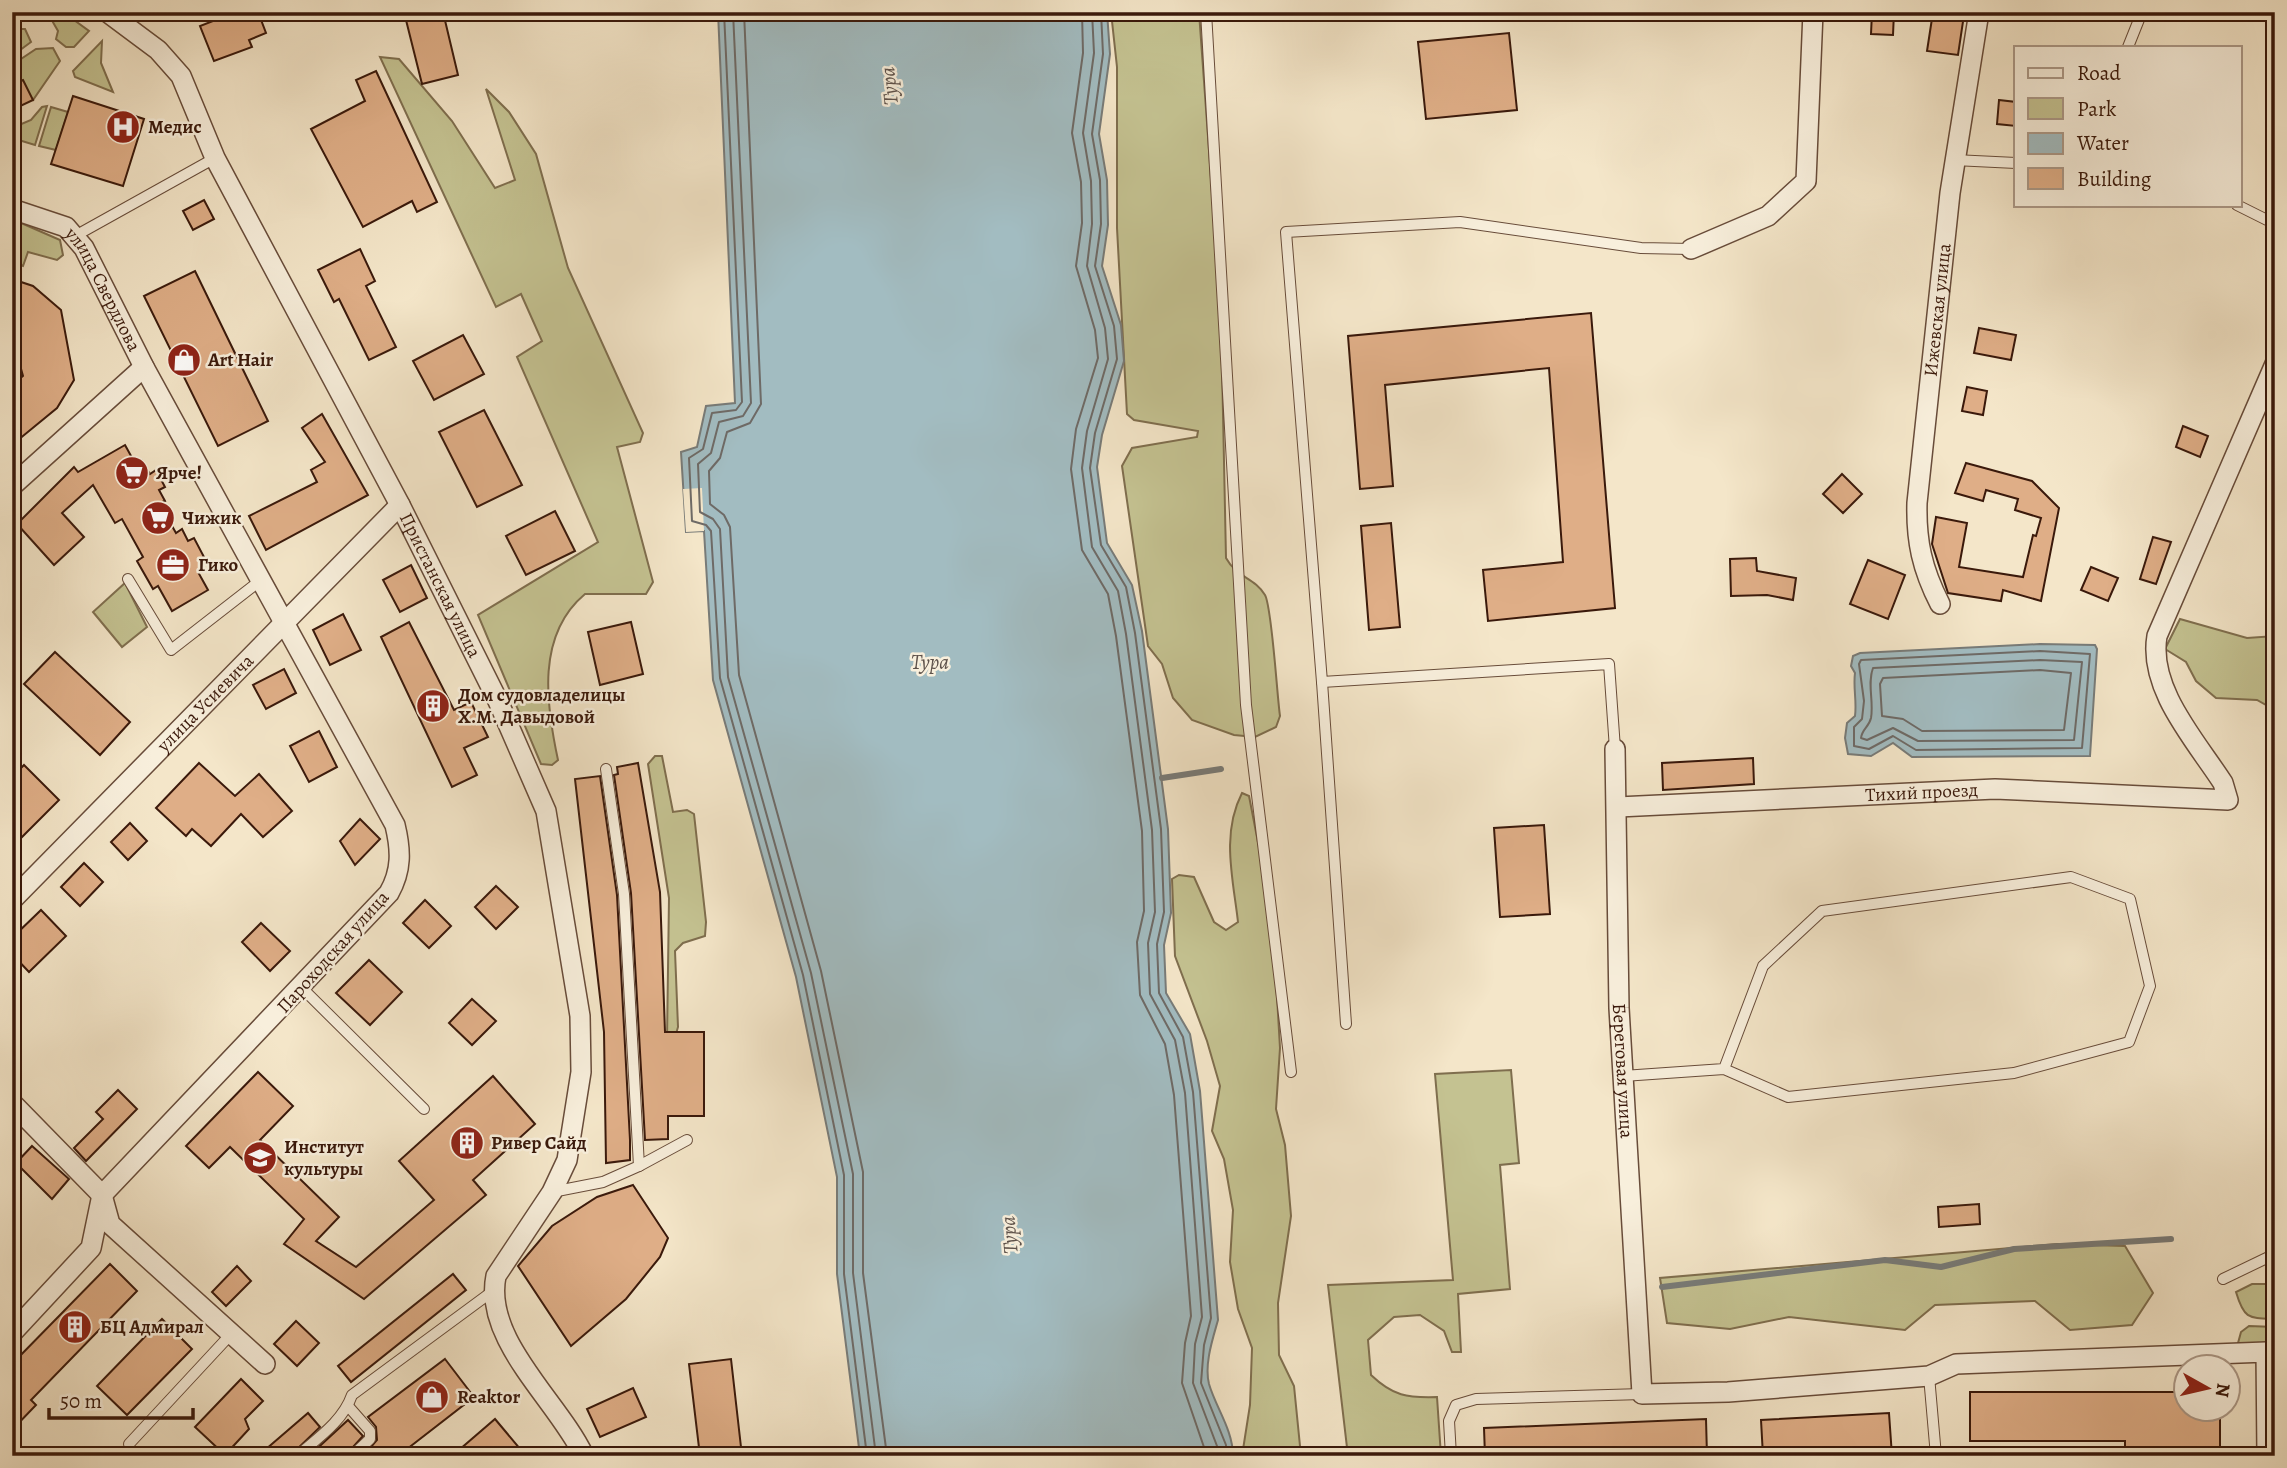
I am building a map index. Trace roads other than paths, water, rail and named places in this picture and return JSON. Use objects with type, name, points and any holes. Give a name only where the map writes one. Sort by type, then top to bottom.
[{"type":"street","name":"Пристанская улица","points":[[107,12],[158,50],[181,76],[215,158],[400,505],[498,701],[546,810],[580,1016],[581,1072],[576,1118],[567,1160],[552,1192],[496,1276],[493,1291]]},
{"type":"street","points":[[1691,249],[1768,216],[1806,180],[1813,12]]},
{"type":"street","name":"Ижевская улица","points":[[1940,604],[1922,568],[1916,538],[1917,503],[1954,160],[1979,12]]},
{"type":"street","name":"улица Свердлова","points":[[12,209],[66,227],[75,236],[84,248],[144,367]]},
{"type":"street","name":"Тихий проезд","points":[[1618,807],[1995,789],[2228,800],[2223,783],[2161,685],[2154,654],[2157,636],[2275,364]]},
{"type":"street","points":[[12,486],[144,367]]},
{"type":"street","name":"Пароходская улица","points":[[102,1195],[302,988],[389,893],[399,867],[400,846],[394,825],[144,367]]},
{"type":"street","name":"улица Усиевича","points":[[12,900],[400,505]]},
{"type":"street","name":"Береговая улица","points":[[1615,748],[1619,1008],[1642,1394]]},
{"type":"street","points":[[12,1103],[102,1195],[110,1224],[265,1364]]},
{"type":"street","points":[[12,1333],[92,1248],[102,1195]]},
{"type":"street","points":[[493,1291],[499,1325],[573,1434],[584,1456]]},
{"type":"street","points":[[1642,1394],[1728,1392],[1929,1376],[1956,1364],[2266,1352],[2267,1456]]},
{"type":"lane","points":[[1206,12],[1246,705],[1291,1072]]},
{"type":"lane","points":[[2128,46],[2142,12]]},
{"type":"lane","points":[[75,236],[215,158]]},
{"type":"lane","points":[[1954,160],[2014,163]]},
{"type":"lane","points":[[2239,206],[2275,224]]},
{"type":"lane","points":[[1346,1024],[1286,232],[1460,222],[1641,248],[1691,249]]},
{"type":"lane","points":[[128,579],[171,650],[261,580]]},
{"type":"lane","points":[[1322,682],[1609,664],[1615,748]]},
{"type":"lane","points":[[606,769],[624,894],[639,1166]]},
{"type":"lane","points":[[1623,1076],[1724,1069],[1788,1097],[2014,1073],[2129,1042],[2150,986],[2130,899],[2071,877],[1822,911],[1763,966],[1724,1069]]},
{"type":"lane","points":[[302,988],[424,1109]]},
{"type":"lane","points":[[552,1192],[603,1182],[687,1140]]},
{"type":"lane","points":[[2223,1279],[2275,1254]]},
{"type":"lane","points":[[297,1456],[332,1425],[348,1406],[352,1395],[493,1291]]},
{"type":"lane","points":[[129,1444],[232,1333]]},
{"type":"lane","points":[[1929,1376],[1936,1456]]},
{"type":"lane","points":[[1451,1456],[1449,1420],[1456,1405],[1476,1399],[1642,1394]]},
{"type":"lane","points":[[348,1406],[370,1431],[370,1439],[352,1456]]},
{"type":"water","name":"Тура","points":[[718,12],[1107,12],[1110,54],[1099,134],[1107,180],[1108,225],[1102,266],[1121,325],[1124,361],[1102,435],[1097,467],[1107,543],[1132,585],[1142,631],[1168,829],[1171,913],[1164,945],[1166,993],[1190,1034],[1200,1091],[1218,1320],[1210,1351],[1208,1376],[1230,1437],[1233,1456],[860,1456],[837,1274],[837,1177],[796,977],[713,680],[704,531],[686,532],[681,452],[697,447],[706,406],[735,403]]},
{"type":"water","points":[[2040,644],[2095,645],[2097,649],[2090,756],[1912,757],[1893,743],[1871,756],[1848,754],[1845,738],[1847,723],[1855,716],[1855,673],[1851,666],[1853,656],[1860,653]]},
{"type":"waterway","points":[[1162,778],[1221,769]]},
{"type":"waterway","points":[[1662,1287],[1885,1260],[1941,1267],[2014,1249],[2171,1239]]},
{"type":"place","name":"Медис","points":[[123,127]]},
{"type":"place","name":"Art Hair","points":[[184,360]]},
{"type":"place","name":"Ярче!","points":[[132,473]]},
{"type":"place","name":"Чижик","points":[[158,518]]},
{"type":"place","name":"Гико","points":[[173,565]]},
{"type":"place","name":"Дом судовладелицы Х.М. Давыдовой","points":[[433,706]]},
{"type":"place","name":"Ривер Сайд","points":[[467,1143]]},
{"type":"place","name":"Институт культуры","points":[[260,1158]]},
{"type":"place","name":"БЦ Адмирал","points":[[75,1327]]},
{"type":"place","name":"Reaktor","points":[[432,1397]]}]
